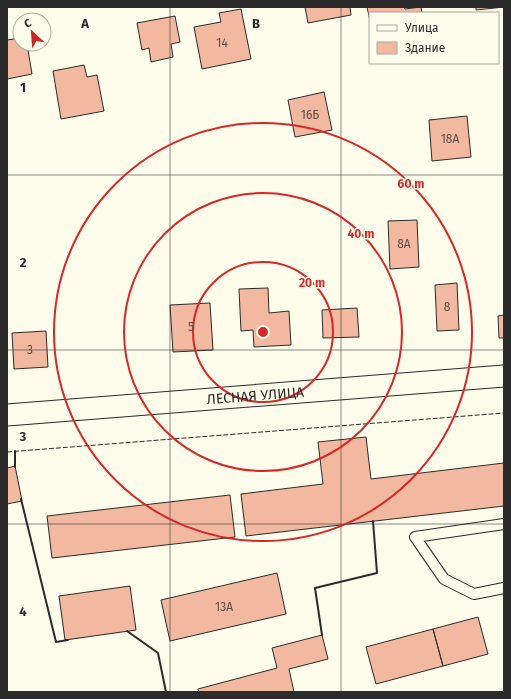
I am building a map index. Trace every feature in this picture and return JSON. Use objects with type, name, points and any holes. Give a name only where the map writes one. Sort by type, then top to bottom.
[{"type":"street","name":"ЛЕСНАЯ УЛИЦА","points":[[7,415],[504,376]]},
{"type":"lane","points":[[504,524],[415,537],[444,579],[474,594],[504,588]]},
{"type":"building","points":[[305,7],[350,7],[351,15],[308,23]]},
{"type":"building","points":[[367,7],[404,7],[405,9],[421,7],[422,12],[369,12],[369,16]]},
{"type":"building","points":[[476,7],[504,7],[476,10]]},
{"type":"building","points":[[241,9],[251,59],[202,69],[194,27],[221,22],[219,13]]},
{"type":"building","points":[[175,16],[180,42],[171,44],[173,57],[151,62],[149,48],[142,50],[137,23]]},
{"type":"building","points":[[12,39],[12,52],[28,52],[32,74],[7,79],[7,40]]},
{"type":"building","points":[[84,65],[87,77],[97,75],[104,111],[61,119],[53,71]]},
{"type":"building","points":[[324,92],[332,130],[295,137],[288,100]]},
{"type":"building","points":[[467,116],[471,157],[432,161],[429,120]]},
{"type":"building","points":[[417,220],[419,267],[390,269],[388,221]]},
{"type":"building","points":[[457,283],[459,330],[437,331],[435,285]]},
{"type":"building","points":[[268,288],[269,313],[289,311],[291,345],[254,347],[253,330],[241,331],[239,289]]},
{"type":"building","points":[[210,303],[213,350],[173,352],[170,305]]},
{"type":"building","points":[[357,308],[359,337],[323,338],[322,310]]},
{"type":"building","points":[[504,315],[504,338],[499,338],[498,316]]},
{"type":"building","points":[[46,331],[48,367],[14,369],[12,333]]},
{"type":"building","points":[[366,437],[371,479],[504,463],[504,506],[246,536],[241,494],[323,484],[318,442]]},
{"type":"building","points":[[15,466],[22,501],[7,504],[7,468]]},
{"type":"building","points":[[230,495],[235,537],[52,558],[47,516]]},
{"type":"building","points":[[277,573],[286,614],[170,641],[161,600]]},
{"type":"building","points":[[130,586],[136,630],[65,640],[59,596]]},
{"type":"building","points":[[478,617],[488,654],[443,666],[433,629]]},
{"type":"building","points":[[433,629],[443,666],[376,684],[366,647]]},
{"type":"building","points":[[322,635],[328,659],[289,669],[294,692],[199,692],[198,689],[277,668],[272,648]]},
{"type":"fence","points":[[7,452],[504,413]]},
{"type":"wall","points":[[15,451],[15,467]]},
{"type":"wall","points":[[21,499],[56,642],[68,640]]},
{"type":"wall","points":[[322,635],[315,588],[377,573],[373,521]]},
{"type":"wall","points":[[127,631],[158,653],[166,692]]}]
